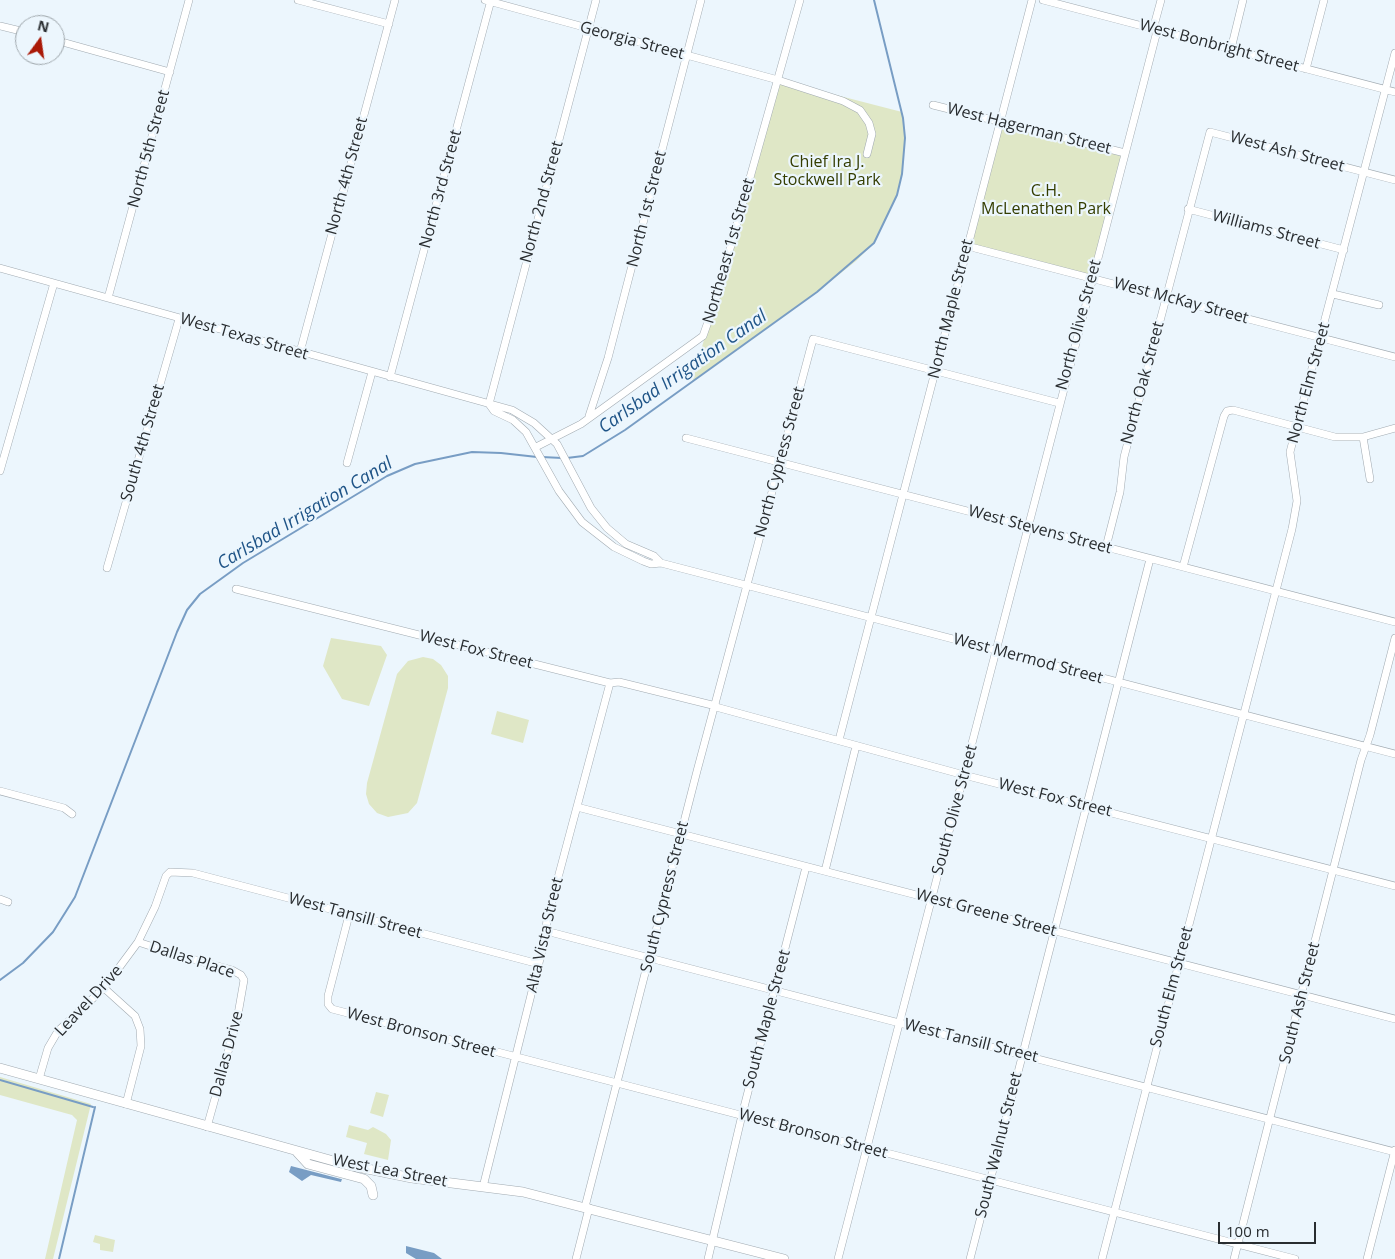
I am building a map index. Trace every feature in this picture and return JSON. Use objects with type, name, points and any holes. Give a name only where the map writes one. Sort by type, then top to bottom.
[{"type":"main road","name":"West Lea Street","points":[[0,1068],[297,1152],[384,1174],[523,1192],[784,1259]]},
{"type":"main road","points":[[297,1152],[308,1164],[364,1179],[371,1186],[373,1195]]},
{"type":"street","name":"North 5th Street","points":[[108,298],[190,0]]},
{"type":"street","points":[[298,0],[389,24]]},
{"type":"street","name":"North 4th Street","points":[[300,352],[395,0]]},
{"type":"street","name":"Georgia Street","points":[[489,0],[588,29],[778,80],[843,101],[860,110],[872,128],[867,154]]},
{"type":"street","name":"North 3rd Street","points":[[390,377],[489,0]]},
{"type":"street","name":"North 2nd Street","points":[[489,404],[596,0]]},
{"type":"street","name":"North 1st Street","points":[[589,416],[608,358],[701,0]]},
{"type":"street","name":"Northeast 1st Street","points":[[536,447],[581,424],[589,416],[599,412],[684,351],[704,333],[715,302],[800,0]]},
{"type":"street","name":"North Maple Street","points":[[870,618],[1032,0]]},
{"type":"street","name":"West Bonbright Street","points":[[1043,0],[1395,92]]},
{"type":"street","name":"North Olive Street","points":[[996,651],[1125,153],[1161,0]]},
{"type":"street","points":[[1230,49],[1243,0]]},
{"type":"street","points":[[1306,69],[1324,0]]},
{"type":"street","points":[[0,26],[15,30]]},
{"type":"street","points":[[65,43],[170,72]]},
{"type":"street","name":"North Elm Street","points":[[1242,715],[1297,509],[1290,452],[1395,52]]},
{"type":"street","name":"West Hagerman Street","points":[[934,106],[1125,153]]},
{"type":"street","name":"West Ash Street","points":[[1210,132],[1395,180]]},
{"type":"street","name":"North Oak Street","points":[[1106,547],[1120,492],[1124,457],[1210,132]]},
{"type":"street","name":"Williams Street","points":[[1188,210],[1344,250]]},
{"type":"street","name":"West McKay Street","points":[[967,246],[1395,357]]},
{"type":"street","name":"West Texas Street","points":[[0,268],[390,377],[489,404],[496,404],[518,413],[552,438],[557,444],[591,508],[607,528],[626,544],[654,556],[661,563]]},
{"type":"street","points":[[0,471],[54,283]]},
{"type":"street","points":[[1333,294],[1379,305]]},
{"type":"street","name":"South 4th Street","points":[[108,568],[179,318]]},
{"type":"street","name":"North Cypress Street","points":[[746,586],[813,339],[935,370]]},
{"type":"street","points":[[935,370],[1059,402]]},
{"type":"street","points":[[347,464],[372,372]]},
{"type":"street","name":"West Texas Street","points":[[489,404],[494,410],[522,428],[536,447],[565,499],[591,531],[632,556],[651,564],[661,563]]},
{"type":"street","points":[[1183,567],[1224,416],[1227,411],[1233,410],[1335,437],[1363,437],[1395,428]]},
{"type":"street","points":[[1363,437],[1370,479]]},
{"type":"street","name":"West Stevens Street","points":[[686,438],[1395,622]]},
{"type":"street","name":"South Walnut Street","points":[[970,1259],[1150,558]]},
{"type":"street","name":"West Mermod Street","points":[[661,563],[1395,754]]},
{"type":"street","name":"South Cypress Street","points":[[576,1259],[618,1083],[746,586]]},
{"type":"street","name":"West Fox Street","points":[[236,589],[610,684],[620,682],[964,775],[1395,886]]},
{"type":"street","points":[[840,740],[870,618]]},
{"type":"street","name":"South Ash Street","points":[[1234,1259],[1333,870],[1395,638]]},
{"type":"street","name":"South Olive Street","points":[[838,1259],[996,651]]},
{"type":"street","name":"Alta Vista Street","points":[[483,1186],[577,807],[610,684]]},
{"type":"street","name":"South Elm Street","points":[[1102,1259],[1212,838],[1242,715]]},
{"type":"street","points":[[825,871],[856,746]]},
{"type":"street","points":[[0,791],[64,808],[72,814]]},
{"type":"street","name":"West Greene Street","points":[[577,807],[1395,1019]]},
{"type":"street","name":"South Maple Street","points":[[708,1259],[742,1115],[806,867]]},
{"type":"street","name":"West Tansill Street","points":[[170,872],[193,873],[539,964]]},
{"type":"street","name":"Leavel Drive","points":[[39,1079],[48,1048],[55,1036],[104,988],[138,942],[155,906],[166,876],[170,872]]},
{"type":"street","points":[[0,899],[8,902]]},
{"type":"street","name":"West Bronson Street","points":[[349,915],[328,996],[328,1004],[332,1009],[1295,1259]]},
{"type":"street","name":"West Tansill Street","points":[[546,931],[1395,1151]]},
{"type":"street","name":"Dallas Place","points":[[138,942],[232,970],[241,975],[244,980]]},
{"type":"street","name":"Dallas Drive","points":[[208,1127],[240,1005],[244,980]]},
{"type":"street","points":[[104,988],[135,1016],[140,1029],[141,1046],[126,1104]]},
{"type":"street","points":[[1367,1259],[1395,1151]]},
{"type":"green space","name":"Chief Ira J. Stockwell Park","points":[[778,80],[902,112],[905,138],[902,174],[897,195],[874,243],[856,261],[817,292],[692,382]]},
{"type":"green space","name":"C.H. McLenathen Park","points":[[999,122],[1125,153],[1092,278],[967,246]]},
{"type":"green space","points":[[331,638],[381,646],[387,655],[369,706],[342,699],[323,666]]},
{"type":"green space","points":[[423,657],[433,659],[441,665],[448,676],[448,688],[417,803],[408,813],[388,817],[377,813],[369,804],[366,794],[367,783],[397,674],[408,661]]},
{"type":"green space","points":[[497,711],[529,720],[523,743],[491,734]]},
{"type":"green space","points":[[0,1077],[91,1104],[53,1259],[45,1259],[77,1120],[72,1115],[0,1095]]},
{"type":"green space","points":[[376,1092],[389,1095],[383,1117],[370,1113]]},
{"type":"green space","points":[[349,1125],[368,1130],[373,1127],[386,1134],[391,1140],[388,1160],[364,1154],[367,1143],[346,1137]]},
{"type":"green space","points":[[95,1235],[115,1240],[113,1252],[100,1250],[100,1244],[93,1242]]},
{"type":"water","points":[[291,1166],[342,1179],[341,1182],[311,1175],[302,1181],[289,1172]]},
{"type":"water","points":[[406,1246],[434,1253],[442,1259],[416,1259],[406,1253]]},
{"type":"waterway","name":"Carlsbad Irrigation Canal","points":[[567,458],[583,456],[625,430],[817,292],[874,243],[897,195],[902,174],[905,138],[903,118],[874,0]]},
{"type":"waterway","name":"Carlsbad Irrigation Canal","points":[[0,980],[23,963],[53,932],[75,897],[177,632],[187,610],[200,594],[243,563],[387,476],[415,464],[472,452],[537,457]]},
{"type":"waterway","name":"Carlsbad Irrigation Canal","points":[[542,457],[562,458]]},
{"type":"waterway","points":[[0,1080],[93,1107]]},
{"type":"waterway","points":[[59,1259],[95,1107]]}]
